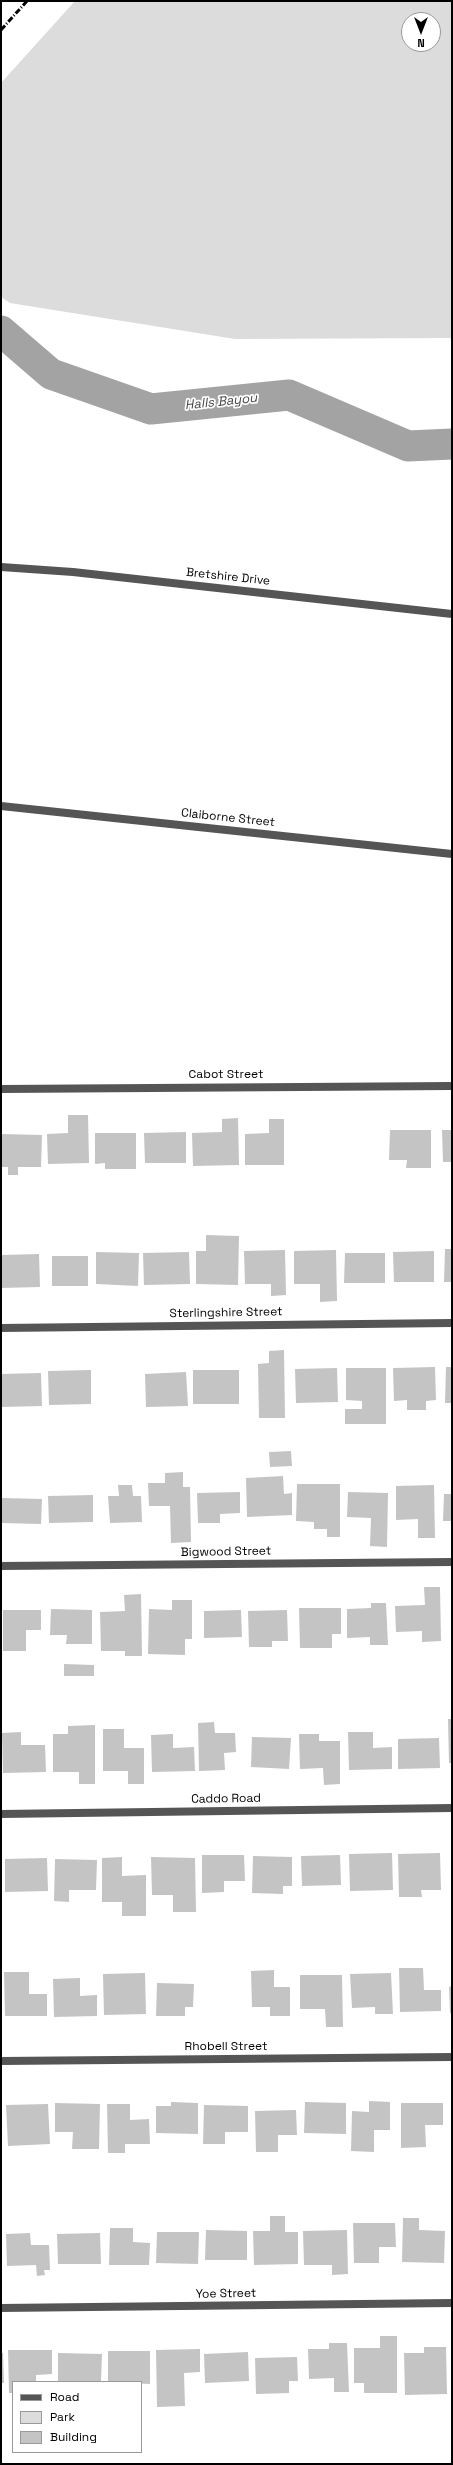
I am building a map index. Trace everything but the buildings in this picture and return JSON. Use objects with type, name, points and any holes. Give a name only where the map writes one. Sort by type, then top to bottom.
[{"type":"street","name":"Bretshire Drive","points":[[1,567],[73,572],[452,614]]},
{"type":"street","name":"Claiborne Street","points":[[1,806],[452,854]]},
{"type":"street","name":"Cabot Street","points":[[1,1089],[452,1086]]},
{"type":"street","name":"Sterlingshire Street","points":[[1,1328],[452,1323]]},
{"type":"street","name":"Bigwood Street","points":[[1,1566],[452,1562]]},
{"type":"street","name":"Caddo Road","points":[[1,1814],[452,1808]]},
{"type":"street","name":"Rhobell Street","points":[[1,2061],[452,2057]]},
{"type":"street","name":"Yoe Street","points":[[1,2308],[452,2304]]},
{"type":"green space","points":[[75,1],[452,1],[452,338],[235,339],[10,303],[1,297],[1,83]]},
{"type":"waterway","name":"Halls Bayou","points":[[1,331],[51,374],[151,409],[289,395],[408,446],[452,444]]},
{"type":"railway","points":[[1,30],[27,1]]}]
